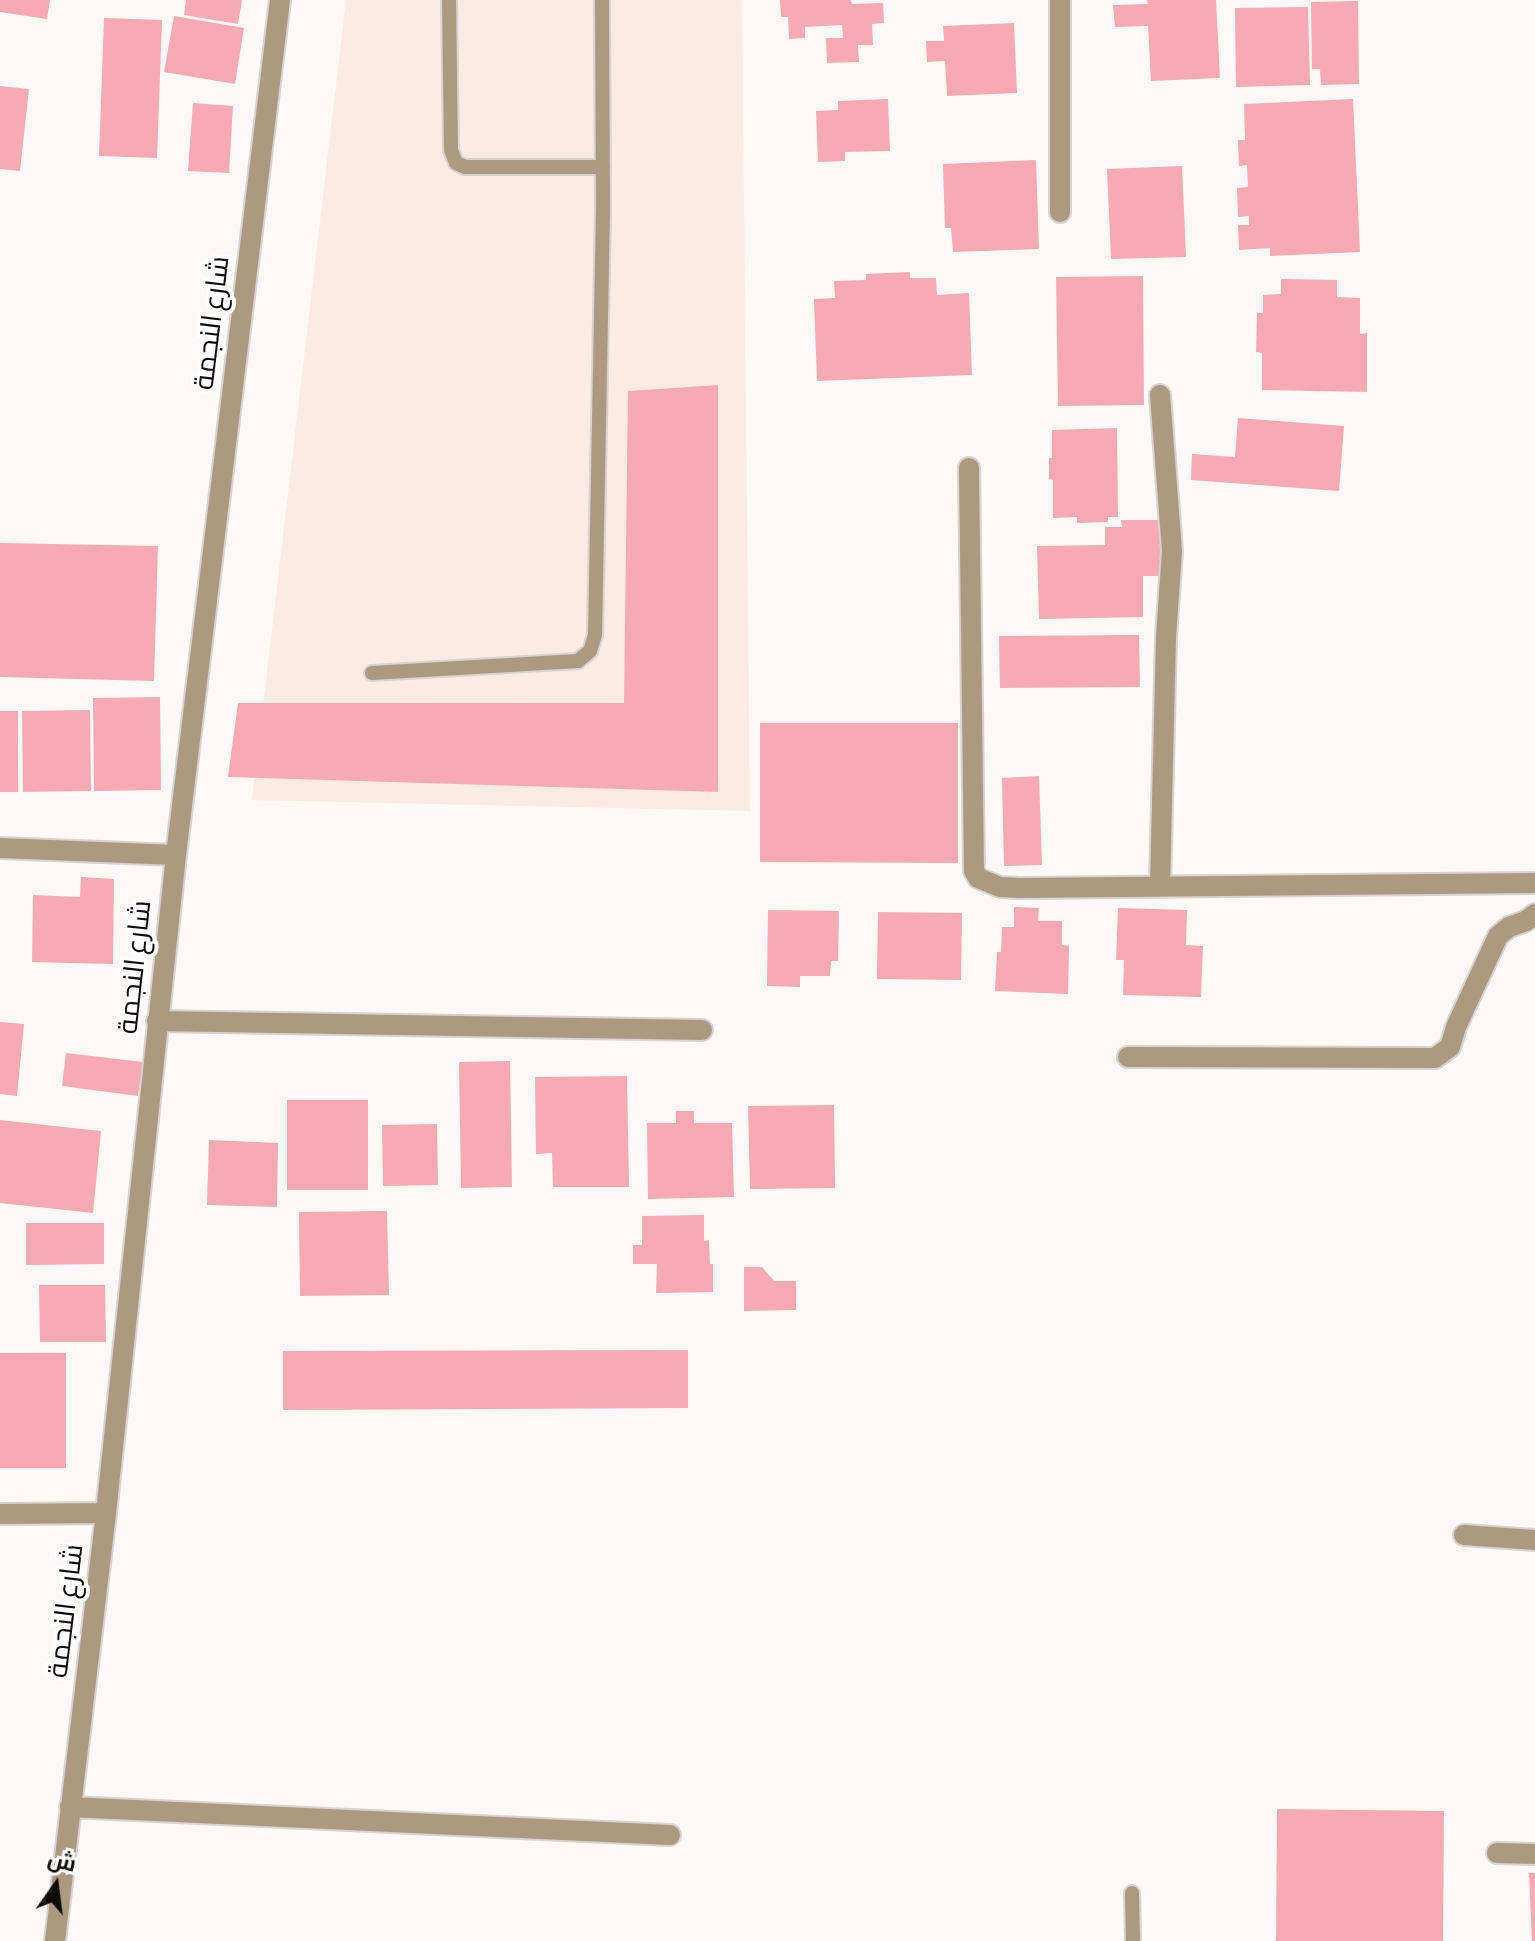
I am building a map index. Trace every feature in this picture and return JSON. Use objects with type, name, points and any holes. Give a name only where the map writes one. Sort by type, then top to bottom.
[{"type":"street","name":"شارع النجمة","points":[[55,1941],[106,1513],[176,855],[280,0]]},
{"type":"street","points":[[1060,0],[1060,212]]},
{"type":"street","points":[[1160,395],[1172,551],[1166,637],[1160,886]]},
{"type":"street","points":[[969,468],[974,871],[978,878],[1000,887],[1535,883]]},
{"type":"street","points":[[0,848],[176,855]]},
{"type":"street","points":[[1128,1057],[1435,1058],[1450,1047],[1456,1027],[1498,936],[1535,914]]},
{"type":"street","points":[[157,1021],[702,1030]]},
{"type":"street","points":[[0,1514],[106,1513]]},
{"type":"street","points":[[1464,1535],[1535,1540]]},
{"type":"street","points":[[70,1807],[670,1835]]},
{"type":"street","points":[[1497,1853],[1535,1854]]},
{"type":"lane","points":[[449,0],[451,150],[456,163],[465,167],[603,167]]},
{"type":"lane","points":[[372,673],[578,661],[590,651],[595,635],[603,167],[602,0]]},
{"type":"lane","points":[[1132,1893],[1133,1941]]},
{"type":"shaded area","points":[[346,0],[742,0],[750,811],[252,800]]},
{"type":"building","points":[[0,0],[50,0],[47,19],[0,12]]},
{"type":"building","points":[[186,0],[242,0],[238,24],[184,15]]},
{"type":"building","points":[[780,0],[883,3],[884,23],[872,24],[873,45],[858,45],[859,62],[827,63],[826,38],[843,38],[842,25],[805,27],[805,38],[789,39],[788,17],[781,17]]},
{"type":"building","points":[[1147,0],[1216,0],[1220,78],[1151,81],[1148,26],[1115,27],[1113,5],[1148,4]]},
{"type":"building","points":[[1358,1],[1359,84],[1321,85],[1320,69],[1312,69],[1311,2]]},
{"type":"building","points":[[1308,7],[1310,85],[1236,87],[1235,8]]},
{"type":"building","points":[[174,16],[244,28],[235,84],[164,72]]},
{"type":"building","points":[[104,18],[162,20],[157,158],[99,156]]},
{"type":"building","points":[[1014,23],[1017,93],[947,96],[945,61],[927,62],[926,41],[944,41],[943,26]]},
{"type":"building","points":[[0,86],[29,89],[20,171],[0,169]]},
{"type":"building","points":[[888,99],[890,151],[845,152],[845,161],[818,162],[816,111],[838,110],[838,101]]},
{"type":"building","points":[[1353,99],[1360,252],[1270,256],[1270,248],[1239,250],[1238,225],[1249,225],[1249,216],[1238,217],[1237,188],[1248,187],[1247,165],[1239,166],[1238,140],[1245,140],[1244,104]]},
{"type":"building","points":[[193,103],[233,106],[229,173],[188,171]]},
{"type":"building","points":[[1036,160],[1039,249],[953,252],[951,228],[945,228],[943,164]]},
{"type":"building","points":[[1182,166],[1186,257],[1111,259],[1107,169]]},
{"type":"building","points":[[910,272],[910,278],[936,278],[937,295],[969,293],[972,375],[817,381],[814,299],[835,298],[834,281],[866,280],[866,274]]},
{"type":"building","points":[[1143,276],[1144,405],[1058,406],[1056,277]]},
{"type":"building","points":[[1281,279],[1337,280],[1337,297],[1360,298],[1360,334],[1367,333],[1367,392],[1262,390],[1262,353],[1256,352],[1257,313],[1263,313],[1263,295],[1281,294]]},
{"type":"building","points":[[718,385],[718,792],[228,777],[238,703],[624,703],[628,391]]},
{"type":"building","points":[[1238,418],[1344,426],[1339,491],[1191,480],[1192,454],[1235,457]]},
{"type":"building","points":[[1117,428],[1118,517],[1108,517],[1108,522],[1077,523],[1077,517],[1053,518],[1053,480],[1049,479],[1052,430]]},
{"type":"building","points":[[1121,520],[1161,520],[1162,576],[1143,576],[1143,617],[1039,619],[1037,546],[1105,545],[1105,527],[1122,527]]},
{"type":"building","points":[[0,543],[158,546],[154,681],[0,677]]},
{"type":"building","points":[[1139,635],[1140,687],[1000,688],[999,636]]},
{"type":"building","points":[[160,697],[161,790],[94,791],[93,698]]},
{"type":"building","points":[[90,710],[91,791],[23,792],[22,711]]},
{"type":"building","points":[[0,711],[18,711],[18,792],[0,792]]},
{"type":"building","points":[[760,723],[958,723],[958,863],[760,862]]},
{"type":"building","points":[[1039,776],[1042,865],[1004,866],[1002,778]]},
{"type":"building","points":[[81,877],[114,879],[113,964],[32,962],[33,895],[80,897]]},
{"type":"building","points":[[1014,907],[1039,908],[1038,921],[1062,921],[1062,945],[1069,946],[1068,994],[995,991],[1002,927],[1014,927]]},
{"type":"building","points":[[1118,908],[1187,910],[1186,945],[1203,946],[1201,997],[1123,995],[1124,960],[1116,960]]},
{"type":"building","points":[[768,910],[839,911],[838,961],[831,961],[830,976],[800,976],[800,987],[767,986]]},
{"type":"building","points":[[878,912],[962,913],[961,980],[877,979]]},
{"type":"building","points":[[0,1022],[24,1024],[17,1096],[0,1094]]},
{"type":"building","points":[[66,1053],[143,1062],[138,1096],[62,1086]]},
{"type":"building","points":[[510,1061],[512,1187],[461,1188],[459,1062]]},
{"type":"building","points":[[627,1076],[629,1187],[553,1187],[552,1153],[536,1154],[535,1077]]},
{"type":"building","points":[[287,1100],[368,1100],[368,1190],[287,1190]]},
{"type":"building","points":[[834,1105],[835,1188],[750,1189],[748,1106]]},
{"type":"building","points":[[676,1111],[694,1111],[694,1123],[732,1123],[734,1197],[648,1199],[647,1123],[676,1123]]},
{"type":"building","points":[[0,1120],[101,1131],[93,1213],[0,1203]]},
{"type":"building","points":[[437,1124],[438,1185],[383,1186],[382,1125]]},
{"type":"building","points":[[209,1140],[278,1143],[277,1207],[207,1205]]},
{"type":"building","points":[[387,1211],[389,1295],[300,1296],[299,1212]]},
{"type":"building","points":[[704,1215],[704,1241],[709,1240],[710,1264],[713,1264],[713,1292],[656,1293],[657,1264],[633,1264],[633,1245],[642,1245],[642,1216]]},
{"type":"building","points":[[26,1223],[104,1223],[104,1264],[26,1265]]},
{"type":"building","points":[[744,1267],[762,1267],[774,1281],[796,1281],[796,1310],[744,1311]]},
{"type":"building","points":[[39,1285],[105,1285],[106,1342],[40,1342]]},
{"type":"building","points":[[688,1350],[688,1408],[283,1410],[283,1351]]},
{"type":"building","points":[[0,1353],[66,1353],[66,1468],[0,1468]]},
{"type":"building","points":[[1277,1809],[1444,1811],[1443,1941],[1276,1941]]},
{"type":"building","points":[[1529,1873],[1535,1873],[1535,1941],[1532,1941]]}]
